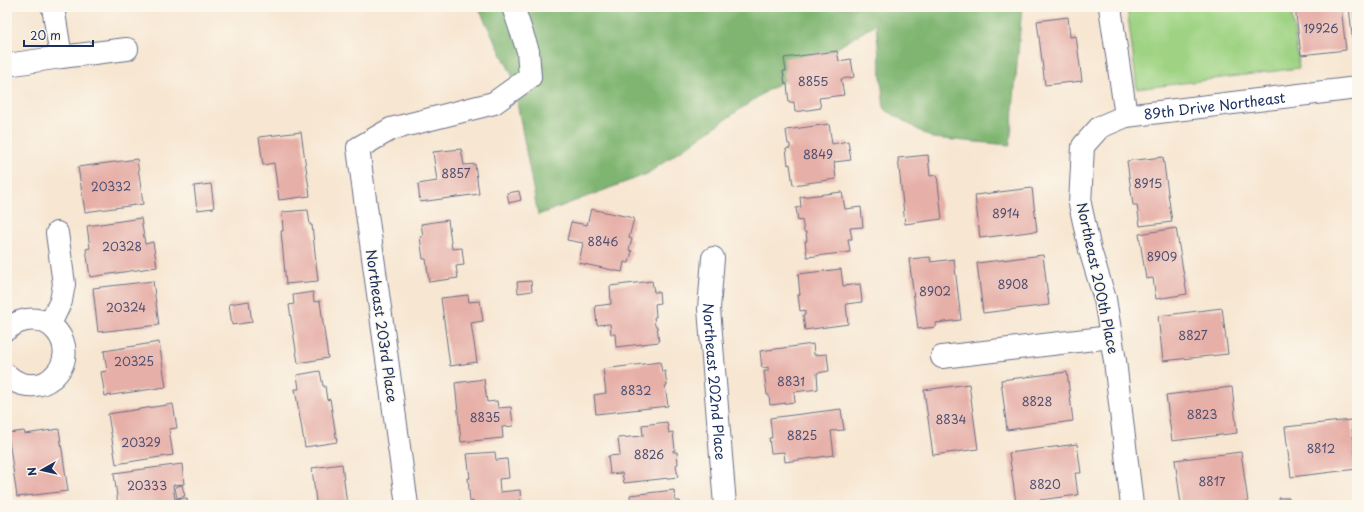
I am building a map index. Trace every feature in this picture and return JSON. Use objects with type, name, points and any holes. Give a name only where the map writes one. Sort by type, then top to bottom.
[{"type":"street","points":[[53,7],[61,57]]},
{"type":"street","name":"Northeast 203rd Place","points":[[407,505],[358,148],[391,129],[494,103],[530,77],[528,51],[512,7]]},
{"type":"street","points":[[1110,7],[1126,116]]},
{"type":"street","points":[[7,65],[127,49]]},
{"type":"street","name":"89th Drive Northeast","points":[[1083,146],[1100,127],[1126,116],[1357,88]]},
{"type":"street","name":"Northeast 200th Place","points":[[1083,146],[1080,204],[1090,250],[1104,299],[1111,337],[1132,505]]},
{"type":"street","points":[[50,324],[61,301],[64,284],[57,234]]},
{"type":"street","name":"Northeast 202nd Place","points":[[713,258],[709,309],[725,505]]},
{"type":"street","points":[[7,329],[17,322],[28,318],[50,324],[58,332],[63,342],[64,354],[62,365],[56,374],[48,381],[38,385],[17,383],[7,375]]},
{"type":"street","points":[[942,357],[1111,337]]},
{"type":"green space","points":[[478,7],[1022,7],[1010,145],[932,138],[884,109],[876,24],[762,94],[647,174],[538,215],[512,75]]},
{"type":"green space","points":[[1127,7],[1291,7],[1299,68],[1137,89]]},
{"type":"building","points":[[1295,7],[1341,7],[1346,50],[1301,55]]},
{"type":"building","points":[[1349,7],[1357,7],[1357,44],[1353,45]]},
{"type":"building","points":[[1068,17],[1070,37],[1076,36],[1082,81],[1045,85],[1037,21]]},
{"type":"building","points":[[837,51],[839,61],[851,59],[854,77],[841,79],[844,95],[819,98],[821,108],[795,112],[794,102],[789,103],[787,84],[785,84],[783,71],[786,71],[784,58]]},
{"type":"building","points":[[829,124],[832,144],[848,141],[851,160],[834,162],[836,179],[793,185],[790,164],[788,165],[786,149],[790,148],[790,144],[788,144],[786,130]]},
{"type":"building","points":[[301,132],[310,196],[279,200],[274,163],[263,165],[259,137]]},
{"type":"building","points":[[461,149],[464,165],[475,164],[479,194],[420,202],[418,184],[437,181],[433,152]]},
{"type":"building","points":[[928,155],[930,176],[937,175],[942,219],[905,224],[898,158]]},
{"type":"building","points":[[1163,157],[1172,222],[1140,226],[1137,205],[1133,205],[1127,161]]},
{"type":"building","points":[[137,159],[143,204],[85,212],[78,167]]},
{"type":"building","points":[[211,184],[214,208],[197,210],[194,186]]},
{"type":"building","points":[[1032,188],[1037,231],[980,238],[975,195]]},
{"type":"building","points":[[519,191],[521,200],[509,203],[507,193]]},
{"type":"building","points":[[842,192],[845,209],[861,207],[863,227],[850,228],[852,239],[848,239],[850,252],[807,257],[805,241],[807,241],[806,232],[804,232],[802,220],[798,221],[796,208],[801,207],[800,197]]},
{"type":"building","points":[[591,209],[634,218],[629,238],[632,239],[629,250],[632,251],[629,263],[624,262],[622,272],[579,263],[583,243],[567,240],[571,222],[587,225]]},
{"type":"building","points":[[308,210],[310,225],[312,225],[318,281],[286,284],[281,231],[283,231],[282,212]]},
{"type":"building","points":[[141,218],[145,244],[153,242],[157,267],[90,277],[86,249],[90,248],[87,226]]},
{"type":"building","points":[[448,220],[452,249],[462,248],[464,265],[456,266],[458,278],[429,282],[426,259],[423,259],[420,237],[423,236],[421,224]]},
{"type":"building","points":[[1176,228],[1187,294],[1156,299],[1153,278],[1146,279],[1139,234]]},
{"type":"building","points":[[1043,255],[1049,305],[983,313],[977,263]]},
{"type":"building","points":[[930,257],[931,262],[954,259],[961,320],[936,323],[936,327],[918,329],[909,259]]},
{"type":"building","points":[[841,269],[843,286],[860,284],[862,302],[846,304],[848,324],[805,330],[803,315],[805,315],[805,310],[800,311],[798,295],[800,295],[798,274]]},
{"type":"building","points":[[153,281],[159,325],[98,332],[93,288]]},
{"type":"building","points":[[531,281],[532,291],[518,293],[517,282]]},
{"type":"building","points":[[652,281],[654,292],[659,292],[660,303],[655,304],[656,317],[654,317],[659,342],[616,347],[615,334],[611,334],[610,324],[597,325],[595,306],[611,304],[610,286]]},
{"type":"building","points":[[313,292],[314,302],[320,301],[328,358],[298,363],[289,305],[294,304],[293,295]]},
{"type":"building","points":[[468,295],[469,302],[480,301],[483,321],[471,323],[477,362],[450,366],[441,298]]},
{"type":"building","points":[[249,301],[252,322],[232,325],[229,304]]},
{"type":"building","points":[[1222,308],[1228,354],[1163,361],[1158,316]]},
{"type":"building","points":[[159,342],[166,387],[105,396],[101,372],[107,371],[104,351]]},
{"type":"building","points":[[813,344],[814,355],[827,354],[829,371],[817,373],[818,389],[794,392],[795,402],[770,405],[769,395],[767,395],[764,371],[768,371],[768,367],[762,368],[760,351]]},
{"type":"building","points":[[660,362],[662,372],[665,371],[667,386],[665,386],[668,406],[596,414],[594,395],[606,393],[603,369]]},
{"type":"building","points":[[320,371],[323,386],[325,386],[327,400],[330,399],[337,442],[305,447],[295,389],[299,389],[297,375]]},
{"type":"building","points":[[1067,372],[1073,421],[1007,430],[1001,380]]},
{"type":"building","points":[[484,379],[487,402],[497,401],[498,408],[511,407],[513,426],[502,427],[503,438],[461,442],[455,383]]},
{"type":"building","points":[[969,384],[978,449],[933,455],[924,390]]},
{"type":"building","points":[[1232,387],[1237,433],[1172,441],[1166,395]]},
{"type":"building","points":[[173,404],[177,428],[169,429],[173,455],[116,464],[108,414]]},
{"type":"building","points":[[841,409],[844,430],[831,431],[834,455],[785,462],[784,452],[771,453],[769,438],[772,438],[770,418]]},
{"type":"building","points":[[1351,420],[1357,469],[1291,477],[1285,427]]},
{"type":"building","points":[[667,422],[669,433],[673,432],[675,450],[673,450],[673,452],[677,452],[678,464],[676,465],[678,477],[624,483],[622,473],[610,474],[608,456],[620,455],[618,438],[643,436],[642,425]]},
{"type":"building","points":[[59,429],[68,491],[17,497],[8,433],[24,431],[25,434]]},
{"type":"building","points":[[1077,444],[1081,473],[1075,473],[1078,495],[1016,503],[1009,453]]},
{"type":"building","points":[[495,452],[496,460],[507,459],[509,478],[499,479],[500,492],[520,490],[521,505],[473,505],[473,501],[470,502],[468,478],[470,478],[467,454]]},
{"type":"building","points":[[1241,452],[1248,502],[1227,505],[1181,505],[1175,460]]},
{"type":"building","points":[[182,464],[184,484],[173,485],[175,499],[187,498],[188,505],[118,505],[114,473]]},
{"type":"building","points":[[342,464],[347,505],[312,505],[312,503],[316,502],[312,468]]},
{"type":"building","points":[[182,485],[185,496],[177,498],[175,487]]},
{"type":"building","points":[[674,490],[675,501],[680,501],[681,505],[631,505],[630,495]]},
{"type":"building","points":[[1279,498],[1289,498],[1289,505],[1280,505]]}]
